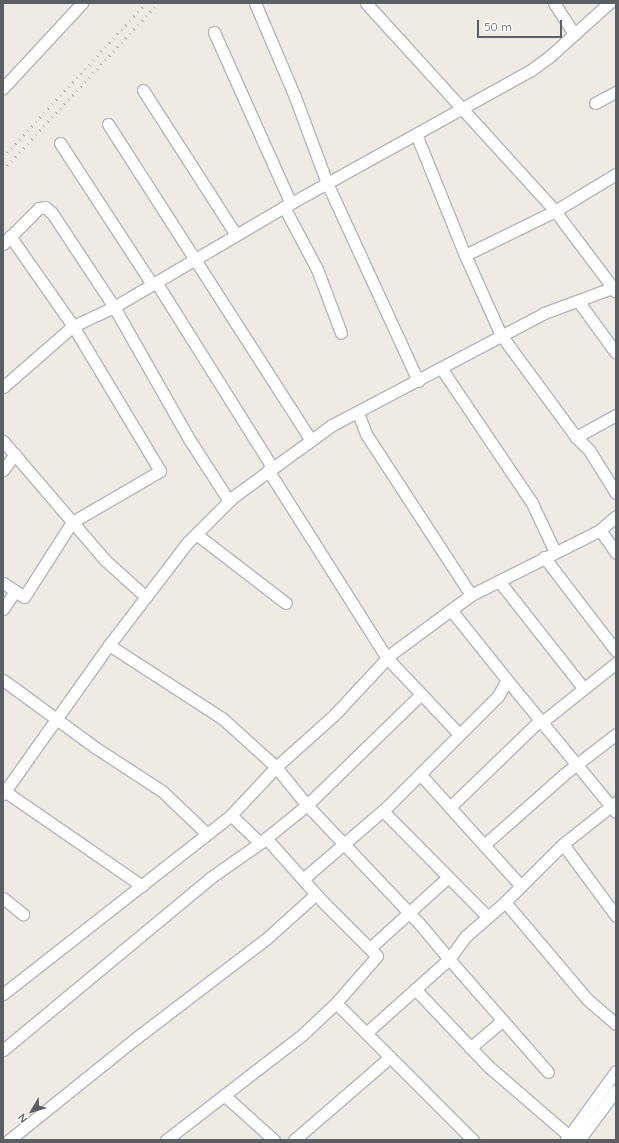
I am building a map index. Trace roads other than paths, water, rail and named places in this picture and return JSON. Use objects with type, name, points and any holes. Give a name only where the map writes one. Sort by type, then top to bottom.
[{"type":"street","points":[[3,88],[82,3]]},
{"type":"street","points":[[255,3],[295,96],[327,183],[418,381]]},
{"type":"street","points":[[142,886],[4,792],[57,720],[109,645],[146,597],[196,534],[229,501],[270,469],[332,425],[358,413],[544,313],[614,290],[555,211],[460,109],[366,3]]},
{"type":"street","points":[[554,3],[574,34]]},
{"type":"street","points":[[3,387],[73,326],[114,307],[327,183],[542,63],[609,3]]},
{"type":"street","points":[[214,32],[316,269],[341,333]]},
{"type":"street","points":[[143,90],[236,235]]},
{"type":"street","points":[[595,103],[616,92]]},
{"type":"street","points":[[108,124],[193,260],[311,440]]},
{"type":"street","points":[[416,134],[465,255],[501,335],[576,437],[589,450],[616,493]]},
{"type":"street","points":[[60,143],[154,283],[387,658],[459,734]]},
{"type":"street","points":[[465,255],[555,211],[616,174]]},
{"type":"street","points":[[3,583],[24,597],[72,522],[160,471],[73,326],[7,240],[39,208],[46,207],[114,307],[189,439],[229,501]]},
{"type":"street","points":[[578,301],[616,353]]},
{"type":"street","points":[[441,368],[532,502],[555,552]]},
{"type":"street","points":[[358,413],[366,434],[471,595]]},
{"type":"street","points":[[576,437],[616,415]]},
{"type":"street","points":[[3,441],[105,560],[146,597]]},
{"type":"street","points":[[3,470],[15,454]]},
{"type":"street","points":[[3,994],[64,944],[142,886],[230,815],[276,767],[335,714],[387,658],[471,595],[600,530],[616,516]]},
{"type":"street","points":[[600,530],[616,553]]},
{"type":"street","points":[[196,534],[286,603]]},
{"type":"street","points":[[544,557],[616,651]]},
{"type":"street","points":[[499,581],[584,689]]},
{"type":"street","points":[[3,609],[16,591]]},
{"type":"street","points":[[366,1033],[449,959],[466,936],[505,902],[563,844],[614,807],[507,680],[451,610]]},
{"type":"street","points":[[109,645],[222,718],[276,767],[307,805],[409,912],[548,1072]]},
{"type":"street","points":[[450,807],[541,721],[616,663]]},
{"type":"street","points":[[3,680],[57,720],[162,791],[207,834]]},
{"type":"street","points":[[303,879],[345,845],[420,774],[498,696],[507,680]]},
{"type":"street","points":[[3,1050],[210,878],[263,841],[307,805],[421,694]]},
{"type":"street","points":[[484,845],[577,764],[616,734]]},
{"type":"street","points":[[420,774],[521,886]]},
{"type":"street","points":[[382,811],[488,917]]},
{"type":"street","points":[[166,1140],[302,1035],[336,1003],[377,956],[303,879],[263,841],[230,815]]},
{"type":"street","points":[[563,844],[616,916]]},
{"type":"street","points":[[370,948],[448,877]]},
{"type":"street","points":[[9,1140],[136,1038],[266,939],[316,894]]},
{"type":"street","points":[[3,898],[23,914]]},
{"type":"street","points":[[505,902],[587,999],[616,1024]]},
{"type":"street","points":[[415,989],[470,1048],[571,1139]]},
{"type":"street","points":[[336,1003],[473,1140]]},
{"type":"street","points":[[470,1048],[503,1020]]},
{"type":"street","points":[[294,1140],[390,1057]]},
{"type":"street","points":[[571,1139],[615,1073]]},
{"type":"street","points":[[571,1139],[616,1090]]},
{"type":"street","points":[[224,1095],[274,1140]]},
{"type":"railway","points":[[3,157],[146,3]]},
{"type":"railway","points":[[3,170],[158,3]]}]
